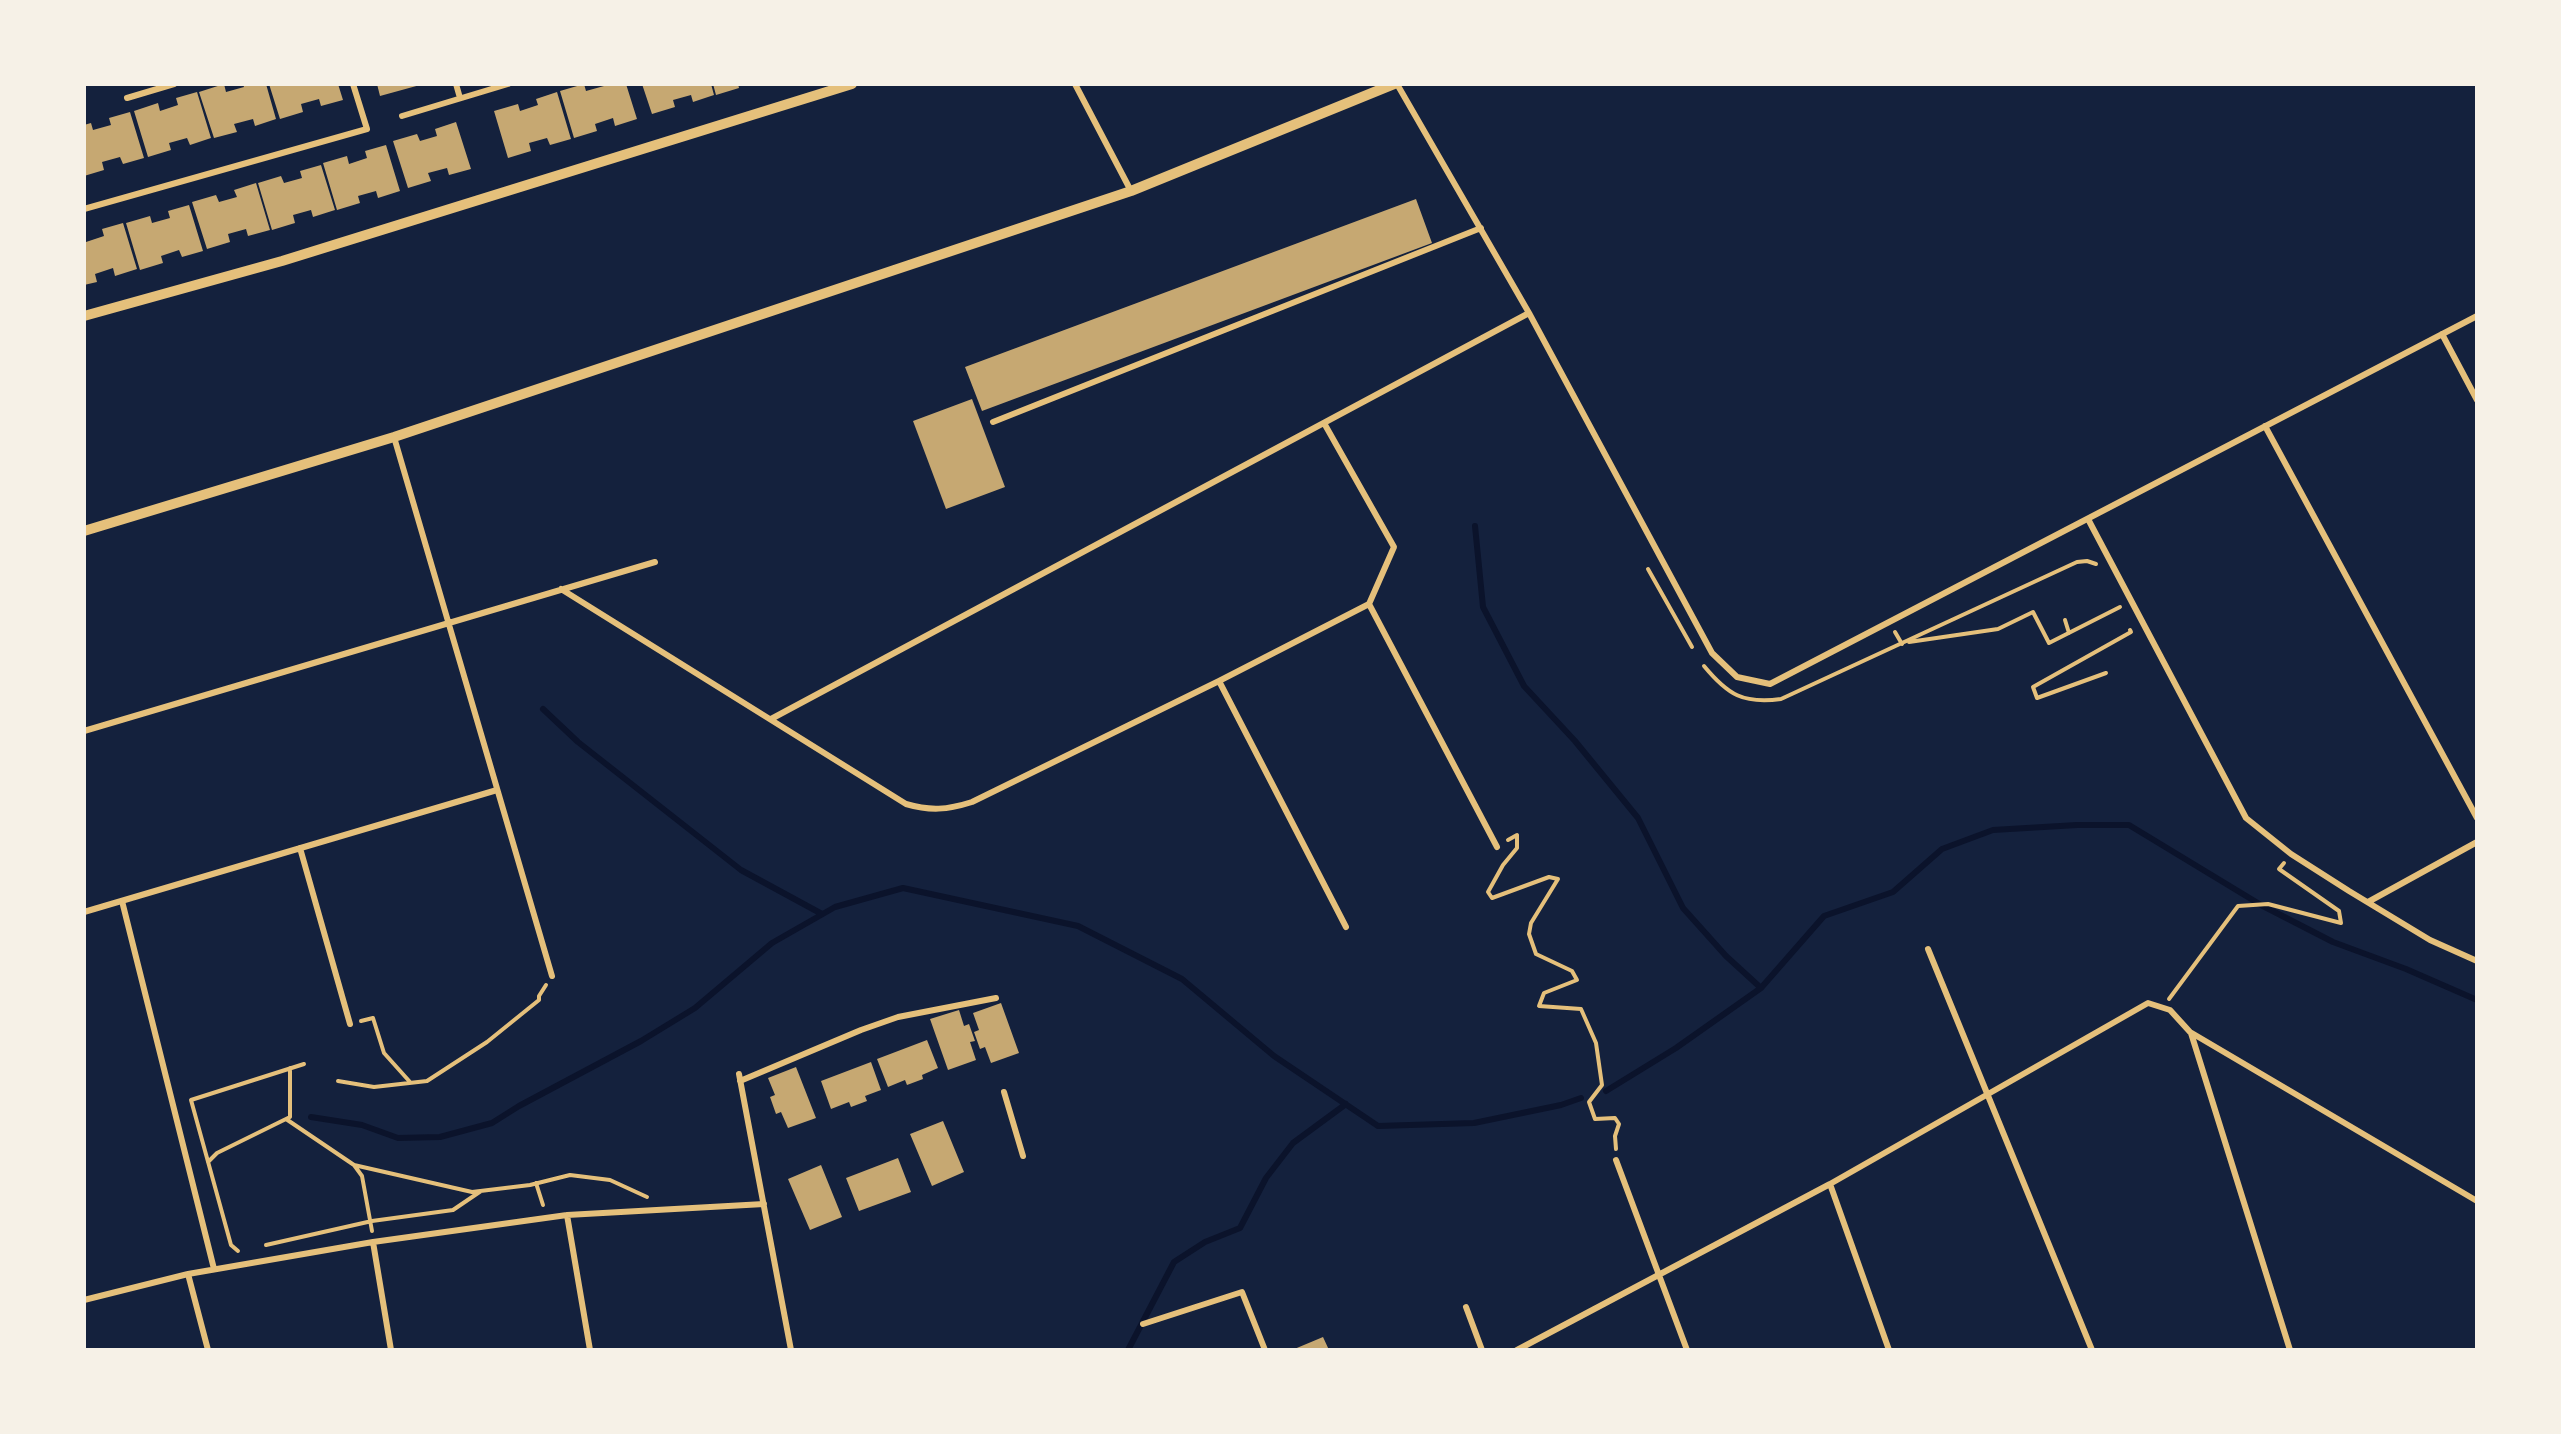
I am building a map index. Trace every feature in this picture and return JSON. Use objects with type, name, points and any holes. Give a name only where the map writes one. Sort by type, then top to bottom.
[{"type":"street","points":[[127,98],[174,84]]},
{"type":"street","points":[[84,209],[367,129],[353,84]]},
{"type":"street","points":[[456,84],[460,98]]},
{"type":"street","points":[[402,116],[508,84]]},
{"type":"street","points":[[84,316],[282,261],[852,84]]},
{"type":"street","points":[[1075,84],[1131,191]]},
{"type":"street","points":[[84,531],[394,438],[1131,191],[1395,84],[1529,313],[1712,653],[1737,677],[1770,684],[2477,316]]},
{"type":"street","points":[[993,422],[1481,228]]},
{"type":"street","points":[[771,718],[1529,313]]},
{"type":"street","points":[[2442,334],[2477,400]]},
{"type":"street","points":[[561,589],[906,804],[925,810],[947,810],[972,802],[1219,681],[1369,604],[1394,547],[1324,423]]},
{"type":"street","points":[[2265,426],[2477,818]]},
{"type":"street","points":[[394,438],[552,976]]},
{"type":"street","points":[[2088,519],[2246,818],[2291,854],[2368,902],[2430,940],[2477,961]]},
{"type":"street","points":[[84,731],[655,562]]},
{"type":"street","points":[[1369,604],[1497,847]]},
{"type":"street","points":[[1219,681],[1346,927]]},
{"type":"street","points":[[84,912],[497,790]]},
{"type":"street","points":[[2368,902],[2477,842]]},
{"type":"street","points":[[300,848],[350,1024]]},
{"type":"street","points":[[122,901],[214,1269]]},
{"type":"street","points":[[1928,949],[2092,1350]]},
{"type":"street","points":[[791,1350],[740,1078],[898,1017],[996,998]]},
{"type":"street","points":[[1517,1350],[1830,1184],[2148,1003],[2163,1006],[2190,1032],[2477,1201]]},
{"type":"street","points":[[2190,1032],[2290,1350]]},
{"type":"street","points":[[1004,1092],[1023,1156]]},
{"type":"street","points":[[1616,1160],[1687,1350]]},
{"type":"street","points":[[1830,1184],[1889,1350]]},
{"type":"street","points":[[84,1300],[188,1274],[373,1242],[567,1215],[764,1204]]},
{"type":"street","points":[[567,1215],[590,1350]]},
{"type":"street","points":[[373,1242],[391,1350]]},
{"type":"street","points":[[188,1274],[208,1350]]},
{"type":"street","points":[[1143,1324],[1242,1292],[1265,1350]]},
{"type":"street","points":[[1466,1307],[1482,1350]]},
{"type":"path","points":[[1698,658],[1722,688],[1738,697],[1759,702],[1781,699],[2077,562],[2087,561],[2104,571]]},
{"type":"path","points":[[1648,570],[1694,650]]},
{"type":"path","points":[[1902,644],[1998,629],[2033,612],[2049,643],[2131,602]]},
{"type":"path","points":[[2119,608],[2123,616]]},
{"type":"path","points":[[2065,620],[2069,633]]},
{"type":"path","points":[[2106,673],[2037,698],[2033,687],[2131,632],[2127,624]]},
{"type":"path","points":[[1497,847],[1517,835],[1517,848],[1503,865],[1488,892],[1492,898],[1549,877],[1557,879],[1531,923],[1529,934],[1536,954],[1572,970],[1577,980],[1544,993],[1539,1006],[1581,1009],[1596,1043],[1602,1085],[1589,1102],[1595,1119],[1615,1118],[1619,1124],[1615,1136],[1616,1160]]},
{"type":"path","points":[[2163,1006],[2238,906],[2268,904],[2341,923],[2339,911],[2279,869],[2291,854]]},
{"type":"path","points":[[338,1081],[374,1087],[427,1081],[487,1042],[539,1000],[538,996],[552,976]]},
{"type":"path","points":[[373,1018],[384,1053],[411,1083]]},
{"type":"path","points":[[240,1251],[234,1250],[231,1245],[191,1100],[304,1064]]},
{"type":"path","points":[[207,1163],[217,1153],[290,1116],[290,1068]]},
{"type":"path","points":[[286,1119],[354,1165],[362,1176],[372,1221]]},
{"type":"path","points":[[354,1165],[472,1192],[536,1183],[570,1175],[610,1180],[674,1210]]},
{"type":"path","points":[[536,1183],[547,1218]]},
{"type":"path","points":[[262,1246],[372,1221],[453,1210],[481,1191]]},
{"type":"building","points":[[224,84],[226,92],[244,87],[243,84],[266,84],[276,119],[255,126],[253,119],[234,124],[237,132],[214,138],[199,92]]},
{"type":"building","points":[[269,84],[338,84],[343,100],[321,106],[319,99],[301,104],[303,112],[280,119]]},
{"type":"building","points":[[377,84],[420,84],[420,85],[380,96]]},
{"type":"building","points":[[584,84],[586,91],[604,86],[603,84],[626,84],[637,119],[615,126],[613,118],[595,124],[597,131],[574,138],[560,91]]},
{"type":"building","points":[[642,84],[711,84],[714,95],[693,102],[691,95],[673,100],[675,107],[652,114]]},
{"type":"building","points":[[713,84],[738,84],[739,88],[716,95]]},
{"type":"building","points":[[197,92],[211,138],[190,145],[187,138],[169,143],[171,150],[148,157],[134,111],[158,103],[160,111],[178,105],[176,98]]},
{"type":"building","points":[[557,92],[571,139],[550,145],[547,138],[529,143],[531,151],[508,158],[494,111],[518,104],[520,111],[538,105],[536,99]]},
{"type":"building","points":[[130,112],[144,158],[123,164],[120,157],[102,162],[104,170],[84,176],[84,125],[91,123],[93,130],[111,125],[109,118]]},
{"type":"building","points":[[456,122],[471,169],[449,175],[447,168],[428,173],[431,181],[408,188],[393,141],[417,134],[420,141],[437,136],[435,129]]},
{"type":"building","points":[[386,145],[400,191],[378,198],[376,191],[358,196],[360,203],[337,210],[323,163],[347,156],[349,164],[367,158],[365,151]]},
{"type":"building","points":[[321,165],[335,210],[313,217],[311,210],[293,215],[295,223],[272,230],[258,183],[281,176],[284,183],[302,178],[300,171]]},
{"type":"building","points":[[256,183],[270,230],[248,236],[246,229],[228,234],[230,242],[207,249],[192,202],[216,195],[219,202],[237,197],[234,190]]},
{"type":"building","points":[[1416,199],[1432,243],[982,411],[965,367]]},
{"type":"building","points":[[189,205],[203,251],[182,257],[179,250],[161,256],[163,263],[140,270],[126,223],[150,216],[152,223],[170,218],[168,211]]},
{"type":"building","points":[[123,223],[137,269],[115,276],[113,268],[95,274],[97,282],[84,285],[84,237],[86,242],[104,236],[102,229]]},
{"type":"building","points":[[972,399],[1005,487],[946,509],[913,421]]},
{"type":"building","points":[[1001,1003],[1019,1053],[991,1063],[985,1047],[980,1049],[974,1032],[979,1030],[973,1013]]},
{"type":"building","points":[[959,1010],[964,1026],[969,1024],[975,1041],[970,1042],[976,1060],[948,1070],[930,1019]]},
{"type":"building","points":[[927,1040],[938,1068],[922,1075],[923,1079],[907,1085],[905,1080],[888,1087],[877,1059]]},
{"type":"building","points":[[871,1062],[881,1090],[865,1096],[867,1101],[851,1107],[849,1102],[831,1109],[821,1081]]},
{"type":"building","points":[[796,1067],[816,1118],[788,1128],[781,1112],[776,1114],[770,1097],[775,1095],[768,1078]]},
{"type":"building","points":[[943,1121],[964,1172],[932,1186],[910,1134]]},
{"type":"building","points":[[898,1158],[911,1192],[859,1211],[846,1178]]},
{"type":"building","points":[[821,1165],[842,1217],[810,1230],[788,1179]]},
{"type":"building","points":[[1323,1337],[1329,1350],[1292,1350]]},
{"type":"waterway","points":[[1475,526],[1483,607],[1524,686],[1575,741],[1638,818],[1683,908],[1726,956],[1761,988]]},
{"type":"waterway","points":[[543,709],[578,742],[741,870],[822,914]]},
{"type":"waterway","points":[[1606,1091],[1676,1048],[1761,988],[1824,916],[1893,892],[1942,849],[1993,830],[2077,825],[2129,825],[2261,905],[2333,942],[2406,969],[2477,1000]]},
{"type":"waterway","points":[[311,1117],[362,1125],[398,1138],[440,1137],[492,1123],[519,1106],[641,1041],[695,1008],[772,943],[835,907],[903,888],[1078,926],[1182,979],[1274,1056],[1378,1126],[1474,1123],[1561,1105],[1581,1098]]},
{"type":"waterway","points":[[1128,1350],[1174,1262],[1205,1242],[1240,1228],[1266,1178],[1293,1143],[1346,1104]]}]
